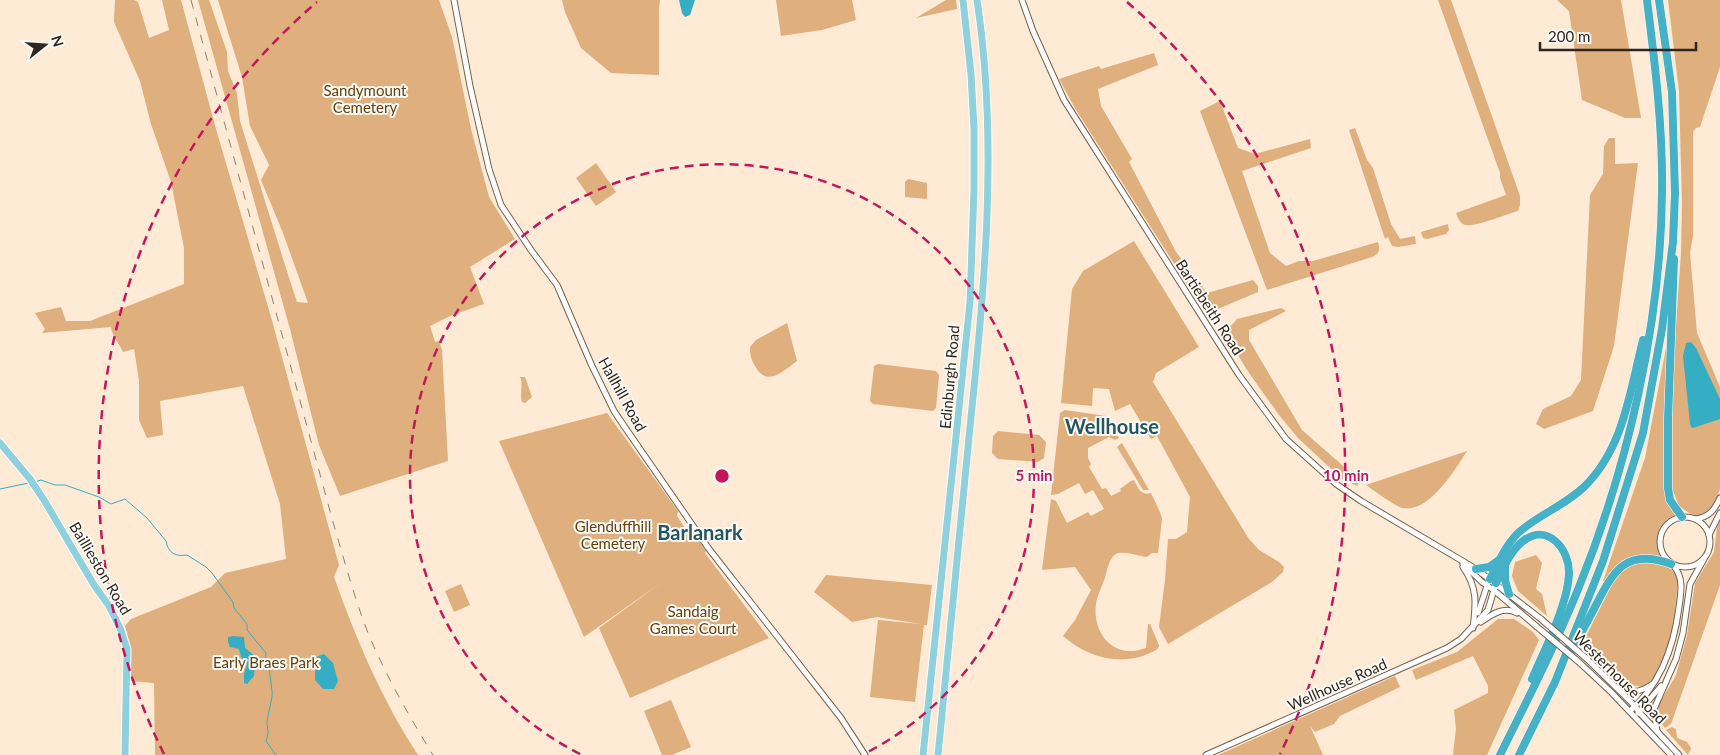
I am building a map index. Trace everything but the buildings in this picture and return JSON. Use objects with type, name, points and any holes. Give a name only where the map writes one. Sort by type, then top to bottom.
[{"type":"highway","points":[[1500,755],[1567,616],[1604,520],[1632,420],[1650,329],[1655,294],[1662,192],[1658,91],[1647,0]]},
{"type":"highway","points":[[1519,755],[1555,682],[1603,562],[1643,433],[1662,329],[1673,242],[1675,193],[1672,92],[1659,0]]},
{"type":"highway","points":[[1673,242],[1675,268],[1668,419],[1668,488],[1670,500],[1682,517]]},
{"type":"highway","points":[[1492,584],[1509,543],[1524,528],[1561,506],[1585,487],[1609,454],[1620,431],[1655,294]]},
{"type":"highway","points":[[1476,569],[1488,568],[1502,562],[1522,542],[1533,536],[1545,536],[1555,540],[1565,553],[1569,574],[1566,593],[1551,636],[1500,755]]},
{"type":"highway","points":[[1544,703],[1612,575],[1622,566],[1638,559],[1650,558],[1673,565]]},
{"type":"highway","points":[[1502,562],[1509,594]]},
{"type":"main road","name":"Edinburgh Road","points":[[923,755],[970,302],[974,128],[971,74],[962,0]]},
{"type":"main road","name":"Edinburgh Road","points":[[938,755],[982,314],[989,194],[985,77],[977,0]]},
{"type":"main road","name":"Baillieston Road","points":[[0,443],[32,482],[109,606],[124,639],[126,649],[125,755]]},
{"type":"street","name":"Hallhill Road","points":[[454,0],[470,86],[487,160],[502,205],[531,250],[557,285],[614,411],[709,549],[841,718],[865,755]]},
{"type":"street","name":"Bartiebeith Road","points":[[1022,0],[1033,31],[1064,100],[1240,375],[1286,439],[1336,484],[1476,569],[1536,626]]},
{"type":"street","points":[[1704,559],[1690,567],[1682,568],[1673,565],[1665,559],[1661,552],[1660,536],[1668,523],[1675,519],[1682,517],[1702,518],[1711,514],[1720,498]]},
{"type":"street","points":[[1709,535],[1720,514]]},
{"type":"street","points":[[1657,731],[1654,709],[1676,659],[1683,633],[1690,584],[1709,551],[1709,535],[1703,525],[1694,519]]},
{"type":"street","name":"Bartiebeith Road","points":[[1458,558],[1541,619]]},
{"type":"street","points":[[1458,558],[1474,588],[1476,600],[1473,628]]},
{"type":"street","points":[[1630,711],[1643,699],[1670,651],[1676,630],[1681,587],[1680,576],[1673,565]]},
{"type":"street","points":[[1473,628],[1492,584]]},
{"type":"street","name":"Wellhouse Road","points":[[1206,755],[1438,652],[1462,639],[1488,610],[1492,584]]},
{"type":"street","points":[[1473,628],[1494,613],[1502,610],[1512,610],[1525,617]]},
{"type":"street","name":"Westerhouse Road","points":[[1541,619],[1587,658],[1635,706],[1637,714],[1671,755]]},
{"type":"street","name":"Westerhouse Road","points":[[1536,626],[1630,711],[1637,714],[1657,731],[1679,755]]},
{"type":"street","points":[[1637,714],[1665,681]]},
{"type":"street","points":[[1612,682],[1621,689],[1637,692],[1644,690],[1654,682]]},
{"type":"green space","name":"Early Braes Park","points":[[115,0],[134,0],[138,2],[149,38],[169,30],[162,0],[181,0],[339,565],[334,577],[351,623],[381,691],[418,755],[155,755],[154,683],[131,681],[129,646],[125,626],[131,619],[211,587],[225,573],[286,559],[280,504],[243,386],[160,401],[163,435],[147,438],[139,420],[139,380],[134,349],[123,352],[111,327],[42,333],[45,329],[35,313],[61,307],[66,321],[90,321],[184,284],[184,248],[171,182],[151,124],[140,81],[114,22]]},
{"type":"green space","name":"Sandymount Cemetery","points":[[198,0],[209,0],[227,52],[228,71],[237,93],[240,121],[289,278],[297,302],[308,303],[283,233],[261,180],[269,165],[250,126],[242,77],[218,0],[439,0],[452,37],[471,129],[489,197],[515,239],[470,267],[484,304],[450,316],[430,326],[435,342],[439,341],[442,350],[448,461],[340,496],[319,445],[290,329]]},
{"type":"green space","points":[[562,0],[660,0],[659,75],[611,73],[581,48],[565,12]]},
{"type":"green space","points":[[776,0],[852,0],[856,20],[822,30],[781,36]]},
{"type":"green space","points":[[946,0],[956,0],[957,9],[916,18]]},
{"type":"green space","points":[[1438,0],[1451,0],[1520,196],[1518,211],[1470,225],[1462,223],[1456,213],[1506,195],[1500,173]]},
{"type":"green space","points":[[1557,0],[1621,0],[1641,118],[1625,118],[1582,100],[1569,11]]},
{"type":"green space","points":[[1668,0],[1720,0],[1720,67],[1700,127],[1696,128],[1693,132],[1693,236],[1690,253],[1697,333],[1720,387],[1720,489],[1714,506],[1705,514],[1697,516],[1679,506],[1672,488],[1671,398],[1681,253],[1682,205],[1679,91]]},
{"type":"green space","points":[[1154,53],[1158,65],[1098,89],[1101,106],[1132,159],[1129,162],[1176,252],[1207,293],[1253,280],[1258,286],[1258,292],[1213,311],[1203,305],[1189,287],[1076,110],[1059,79],[1099,66],[1101,69]]},
{"type":"green space","points":[[1220,101],[1238,148],[1255,154],[1310,139],[1311,148],[1242,171],[1270,253],[1286,266],[1299,261],[1313,261],[1378,242],[1378,253],[1372,257],[1267,290],[1200,111]]},
{"type":"green space","points":[[1355,128],[1367,160],[1373,168],[1391,224],[1400,239],[1415,236],[1416,244],[1398,247],[1392,246],[1388,237],[1385,239],[1349,130]]},
{"type":"green space","points":[[1609,138],[1615,138],[1615,164],[1638,163],[1614,346],[1593,411],[1544,429],[1536,424],[1543,409],[1571,396],[1581,380],[1590,195],[1603,174],[1604,146]]},
{"type":"green space","points":[[596,163],[616,192],[596,206],[576,178]]},
{"type":"green space","points":[[908,179],[927,183],[927,199],[905,197],[905,182]]},
{"type":"green space","points":[[1448,224],[1449,230],[1446,234],[1427,239],[1423,238],[1421,232]]},
{"type":"green space","points":[[1134,241],[1199,347],[1156,373],[1153,382],[1249,539],[1259,550],[1284,567],[1283,572],[1272,582],[1168,644],[1159,627],[1168,539],[1176,539],[1187,532],[1190,497],[1157,436],[1151,439],[1130,404],[1115,411],[1109,389],[1093,388],[1092,406],[1061,403],[1072,289],[1083,271]]},
{"type":"green space","points":[[1281,308],[1286,311],[1249,330],[1249,340],[1302,430],[1358,479],[1358,486],[1343,480],[1298,438],[1247,370],[1229,340],[1229,328],[1237,319]]},
{"type":"green space","points":[[787,323],[797,361],[775,376],[765,376],[760,373],[754,364],[750,347],[756,340]]},
{"type":"green space","points":[[1670,327],[1666,486],[1676,514],[1661,526],[1659,531],[1657,542],[1660,556],[1641,555],[1628,558],[1617,567],[1606,582],[1603,581],[1645,458]]},
{"type":"green space","points":[[878,364],[936,371],[939,375],[936,408],[933,411],[873,404],[870,401],[874,366]]},
{"type":"green space","points":[[520,377],[525,377],[532,397],[525,403],[521,399],[522,383]]},
{"type":"green space","points":[[1065,410],[1106,416],[1119,438],[1115,440],[1109,437],[1088,448],[1088,458],[1091,464],[1089,467],[1102,489],[1106,488],[1111,496],[1121,491],[1120,489],[1134,480],[1142,492],[1151,493],[1160,512],[1162,519],[1158,553],[1152,553],[1147,557],[1122,553],[1114,556],[1109,564],[1096,604],[1098,626],[1102,635],[1116,648],[1125,651],[1135,651],[1146,648],[1148,624],[1150,624],[1159,646],[1154,651],[1138,657],[1127,659],[1104,658],[1082,649],[1063,636],[1075,620],[1091,590],[1075,567],[1042,570],[1051,499],[1056,501],[1067,523],[1088,512],[1091,516],[1104,509],[1093,490],[1085,494],[1079,483],[1058,494],[1051,495],[1060,413]]},
{"type":"green space","name":"Glenduffhill Cemetery","points":[[607,413],[678,511],[677,516],[687,531],[692,531],[706,551],[705,553],[769,638],[630,698],[599,628],[665,580],[584,637],[499,441]]},
{"type":"green space","points":[[998,431],[1039,435],[1046,442],[1044,458],[1038,462],[998,459],[992,453],[993,436]]},
{"type":"green space","points":[[1122,443],[1149,490],[1143,490],[1117,447]]},
{"type":"green space","points":[[1467,451],[1456,469],[1432,497],[1413,508],[1400,507],[1366,485]]},
{"type":"green space","points":[[1720,520],[1720,585],[1671,724],[1665,728],[1660,721],[1658,706],[1676,675],[1687,635],[1695,583],[1714,552],[1717,527]]},
{"type":"green space","points":[[1536,555],[1542,563],[1536,589],[1542,594],[1547,616],[1518,591],[1512,576],[1515,562]]},
{"type":"green space","points":[[1650,560],[1672,570],[1678,583],[1673,626],[1665,656],[1659,670],[1651,681],[1640,689],[1639,686],[1622,682],[1615,677],[1581,646],[1617,575],[1632,564]]},
{"type":"green space","points":[[826,575],[932,585],[927,625],[924,625],[915,702],[870,697],[878,620],[921,624],[877,617],[852,622],[814,592]]},
{"type":"green space","points":[[461,584],[470,605],[454,612],[445,591]]},
{"type":"green space","points":[[1498,619],[1514,619],[1533,632],[1539,640],[1487,755],[1453,755],[1456,729],[1454,710],[1488,693],[1488,686],[1473,656],[1416,680],[1412,670],[1457,652]]},
{"type":"green space","points":[[1395,676],[1400,687],[1340,716],[1334,724],[1315,732],[1310,726],[1323,755],[1218,755]]},
{"type":"green space","points":[[671,700],[691,747],[672,755],[662,755],[644,711]]},
{"type":"green space","points":[[1672,727],[1676,729],[1677,738],[1687,742],[1691,748],[1688,755],[1666,730]]},
{"type":"water","points":[[679,0],[695,0],[690,15],[685,17],[682,13]]},
{"type":"water","points":[[1691,342],[1696,348],[1720,399],[1720,419],[1693,428],[1690,424],[1683,356],[1686,343]]},
{"type":"water","points":[[228,637],[244,637],[245,648],[254,655],[254,659],[250,662],[255,664],[254,676],[247,684],[244,683],[244,674],[247,664],[243,664],[239,649],[230,647],[228,642]]},
{"type":"water","points":[[324,654],[333,663],[338,681],[334,689],[323,689],[315,680],[315,662],[318,656]]},
{"type":"waterway","points":[[35,482],[41,480],[55,485],[65,485],[99,497],[111,504],[125,499],[147,518],[166,541],[173,553],[176,555],[187,555],[212,573],[233,602],[234,608],[247,624],[247,630],[266,653],[272,694],[266,741],[276,755]]},
{"type":"waterway","points":[[0,489],[29,483]]},
{"type":"railway","points":[[191,0],[333,522],[354,592],[368,633],[382,665],[433,755]]},
{"type":"district","name":"Wellhouse","points":[[1112,426]]},
{"type":"district","name":"Barlanark","points":[[700,532]]},
{"type":"park label","name":"Sandaig Games Court","points":[[693,620]]}]
